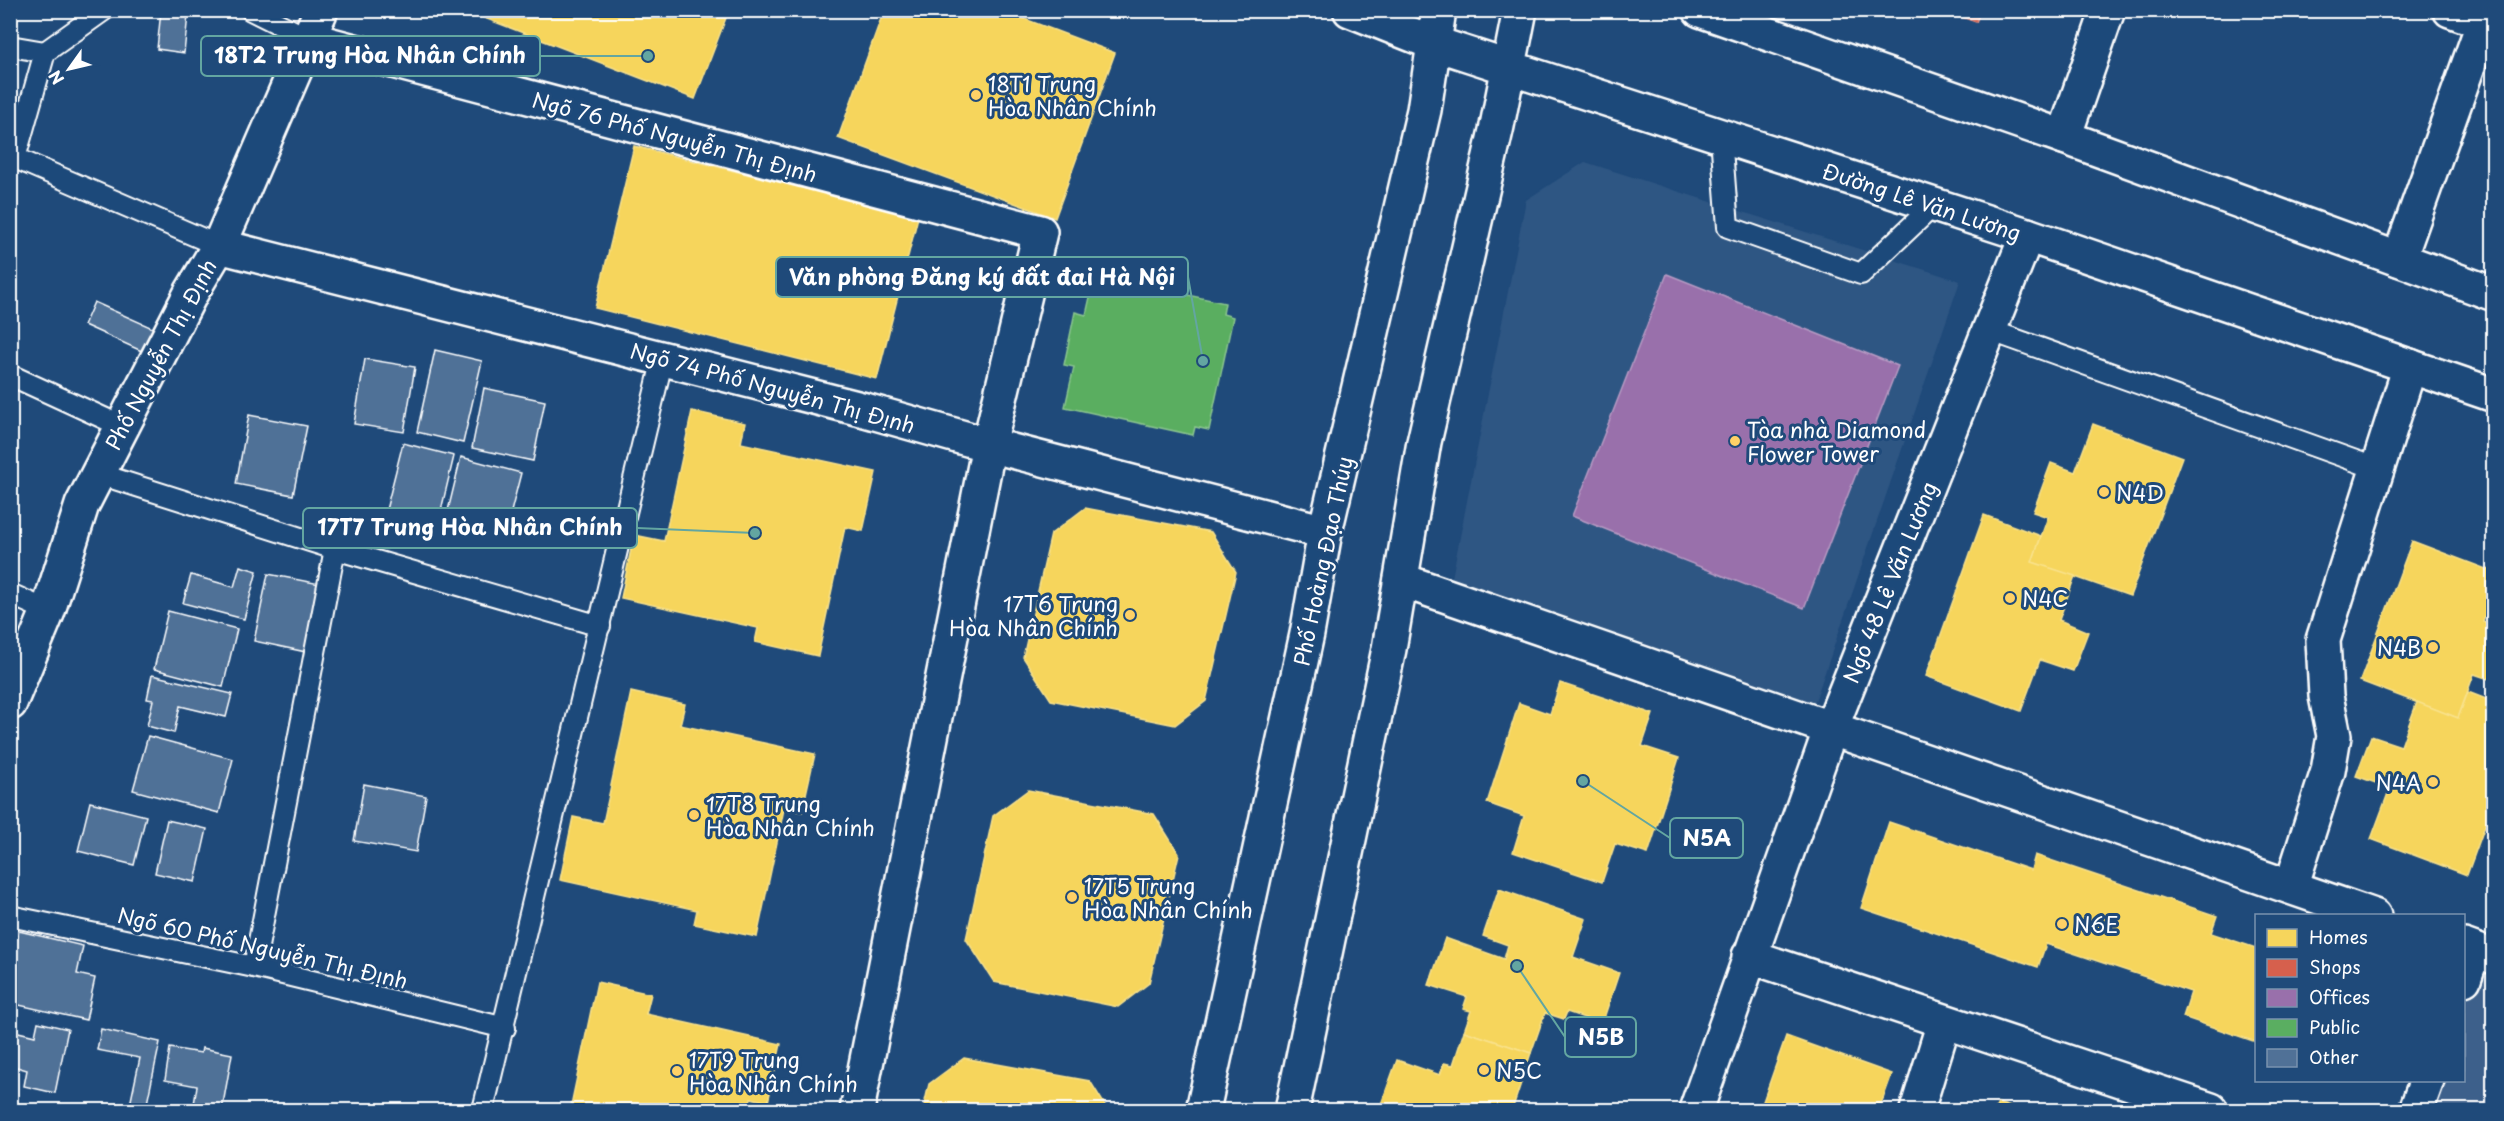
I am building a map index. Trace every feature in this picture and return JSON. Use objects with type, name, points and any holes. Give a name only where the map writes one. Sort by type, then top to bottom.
[{"type":"street","name":"Đường Lê Văn Lương","points":[[1350,10],[1433,43],[2027,235],[2493,395]]},
{"type":"street","name":"Phố Hoàng Đạo Thúy","points":[[1203,1110],[1307,634],[1325,532],[1424,110],[1439,10]]},
{"type":"street","points":[[1292,1110],[1389,649],[1424,442],[1520,10]]},
{"type":"street","points":[[1700,10],[2064,137],[2493,294]]},
{"type":"street","points":[[2064,137],[2108,10]]},
{"type":"street","points":[[2399,259],[2486,16],[2450,10]]},
{"type":"street","name":"Ngõ 76 Phố Nguyễn Thị Định","points":[[315,25],[1040,232],[989,445]]},
{"type":"street","name":"Phố Nguyễn Thị Định","points":[[10,703],[48,611],[82,505],[96,473],[190,293],[219,246],[315,25]]},
{"type":"street","name":"Ngõ 48 Lê Văn Lương","points":[[1696,1110],[1831,728],[2027,235]]},
{"type":"street","name":"Ngõ 74 Phố Nguyễn Thị Định","points":[[219,246],[865,410],[989,445],[1325,532]]},
{"type":"street","points":[[2291,887],[2328,771],[2334,736],[2326,696],[2324,640],[2410,366]]},
{"type":"street","points":[[857,1110],[989,445]]},
{"type":"street","points":[[1401,580],[2371,914]]},
{"type":"street","points":[[1749,956],[1944,1022],[2165,1103],[2211,1110]]},
{"type":"street","points":[[1917,1110],[1944,1022]]},
{"type":"street","points":[[2416,1110],[2426,1082]]},
{"type":"lane","points":[[104,10],[45,52],[13,161],[219,246]]},
{"type":"lane","points":[[251,10],[315,25]]},
{"type":"lane","points":[[10,46],[45,52]]},
{"type":"lane","points":[[1721,136],[1728,227],[1861,274],[1934,205]]},
{"type":"lane","points":[[1989,330],[2378,469]]},
{"type":"lane","points":[[483,1110],[505,1028],[663,358]]},
{"type":"lane","points":[[10,375],[121,426]]},
{"type":"lane","points":[[96,473],[335,549],[600,626]]},
{"type":"lane","points":[[254,967],[335,549]]},
{"type":"lane","points":[[10,594],[48,611]]},
{"type":"lane","name":"Ngõ 60 Phố Nguyễn Thị Định","points":[[10,916],[254,967],[505,1028]]},
{"type":"shaded area","points":[[1585,162],[1960,281],[1814,704],[1451,583],[1526,200]]},
{"type":"shaded area","points":[[2493,957],[2493,1110],[2416,1110],[2427,1082],[2465,1082],[2465,978]]},
{"type":"building: Homes","points":[[475,10],[729,10],[695,99],[474,14]]},
{"type":"building: Homes","name":"18T1 Trung Hòa Nhân Chính","points":[[884,10],[1001,10],[1115,53],[1055,218],[838,138]]},
{"type":"building: Homes","points":[[634,146],[918,217],[877,379],[595,308]]},
{"type":"building: Homes","points":[[692,411],[745,423],[741,443],[876,472],[863,531],[845,527],[818,656],[755,642],[758,628],[621,598],[634,535],[664,541]]},
{"type":"building: Homes","name":"N4D","points":[[2093,424],[2182,457],[2130,596],[2032,562],[2048,517],[2033,512],[2051,463],[2075,472]]},
{"type":"building: Homes","name":"17T6 Trung Hòa Nhân Chính","points":[[1085,508],[1211,532],[1236,572],[1206,701],[1175,725],[1051,700],[1023,657],[1051,534]]},
{"type":"building: Homes","name":"N4C","points":[[1984,515],[2041,536],[2032,562],[2075,576],[2059,620],[2088,632],[2073,671],[2040,660],[2021,711],[1926,676]]},
{"type":"building: Homes","name":"N4B","points":[[2412,541],[2494,572],[2494,592],[2483,622],[2494,626],[2494,667],[2489,679],[2474,674],[2458,718],[2360,681]]},
{"type":"building: Homes","points":[[1560,683],[1653,714],[1642,746],[1679,758],[1648,854],[1615,844],[1602,882],[1513,852],[1524,816],[1487,803],[1519,703],[1550,714]]},
{"type":"building: Homes","name":"17T8 Trung Hòa Nhân Chính","points":[[631,692],[685,704],[680,725],[815,754],[802,812],[784,809],[757,937],[694,924],[697,910],[560,880],[573,817],[603,823]]},
{"type":"building: Homes","name":"N4A","points":[[2468,692],[2494,702],[2494,801],[2467,875],[2371,839],[2390,788],[2356,776],[2371,736],[2401,746],[2417,702],[2458,718]]},
{"type":"building: Homes","name":"17T5 Trung Hòa Nhân Chính","points":[[1028,790],[1154,814],[1179,854],[1149,983],[1118,1007],[994,982],[966,939],[993,816]]},
{"type":"building: Homes","name":"N6E","points":[[1889,822],[2031,870],[2035,855],[2217,916],[2211,933],[2255,948],[2255,1042],[2183,1017],[2191,992],[2046,944],[2038,967],[1861,908]]},
{"type":"building: Homes","points":[[1499,889],[1586,919],[1573,957],[1619,973],[1602,1024],[1567,1012],[1564,1019],[1545,1013],[1531,1053],[1464,1031],[1471,1011],[1463,1009],[1467,997],[1429,985],[1445,938],[1504,959],[1508,945],[1483,936]]},
{"type":"building: Homes","name":"17T9 Trung Hòa Nhân Chính","points":[[597,982],[651,994],[646,1014],[781,1044],[768,1102],[751,1098],[748,1110],[570,1110]]},
{"type":"building: Homes","name":"N5C","points":[[1464,1031],[1531,1053],[1512,1110],[1379,1110],[1397,1060],[1440,1075],[1444,1063],[1453,1065]]},
{"type":"building: Homes","points":[[1786,1036],[1892,1074],[1879,1110],[1760,1110]]},
{"type":"building: Homes","points":[[964,1058],[1090,1081],[1108,1110],[923,1110],[929,1084]]},
{"type":"building: Homes","points":[[1998,1103],[2020,1110],[1995,1110]]},
{"type":"building: Shops","points":[[1943,10],[1981,10],[1976,22]]},
{"type":"building: Offices","name":"Tòa nhà Diamond Flower Tower","points":[[1667,274],[1898,366],[1804,608],[1572,516]]},
{"type":"building: Public","points":[[1095,275],[1225,303],[1223,314],[1233,317],[1209,430],[1195,427],[1193,435],[1065,407],[1074,367],[1064,365],[1075,312],[1086,315]]},
{"type":"building: Other","points":[[161,11],[188,15],[184,53],[157,49]]},
{"type":"building: Other","points":[[94,302],[157,330],[146,353],[84,325]]},
{"type":"building: Other","points":[[435,350],[482,361],[463,443],[417,432]]},
{"type":"building: Other","points":[[365,359],[415,367],[404,432],[354,424]]},
{"type":"building: Other","points":[[484,388],[545,401],[533,461],[472,448]]},
{"type":"building: Other","points":[[249,415],[307,426],[293,495],[236,484]]},
{"type":"building: Other","points":[[403,443],[454,456],[438,523],[386,510]]},
{"type":"building: Other","points":[[461,457],[521,473],[504,539],[445,523]]},
{"type":"building: Other","points":[[240,566],[257,571],[244,619],[183,603],[191,575],[234,587]]},
{"type":"building: Other","points":[[268,574],[320,584],[306,652],[254,641]]},
{"type":"building: Other","points":[[168,611],[237,629],[223,687],[154,669]]},
{"type":"building: Other","points":[[152,675],[232,694],[226,717],[180,706],[174,733],[147,726],[153,700],[147,699]]},
{"type":"building: Other","points":[[148,736],[233,759],[219,813],[133,790]]},
{"type":"building: Other","points":[[364,784],[426,796],[416,852],[354,841]]},
{"type":"building: Other","points":[[90,802],[146,816],[134,865],[78,851]]},
{"type":"building: Other","points":[[167,820],[207,829],[195,882],[155,873]]},
{"type":"building: Other","points":[[19,931],[83,946],[77,974],[95,978],[86,1020],[10,1003],[10,972]]},
{"type":"building: Other","points":[[38,1022],[68,1029],[55,1093],[24,1086],[27,1070],[10,1065],[10,1030],[35,1036]]},
{"type":"building: Other","points":[[101,1029],[160,1042],[146,1108],[130,1105],[140,1058],[97,1050]]},
{"type":"building: Other","points":[[170,1048],[201,1053],[202,1048],[232,1054],[222,1110],[193,1110],[197,1086],[165,1080]]},
{"type":"place","name":"18T2 Trung Hòa Nhân Chính","points":[[648,56]]},
{"type":"place","name":"18T1 Trung Hòa Nhân Chính","points":[[976,95]]},
{"type":"place","name":"Văn phòng Đăng ký đất đai Hà Nội","points":[[1203,361]]},
{"type":"place","name":"Tòa nhà Diamond Flower Tower","points":[[1735,441]]},
{"type":"place","name":"N4D","points":[[2104,492]]},
{"type":"place","name":"17T7 Trung Hòa Nhân Chính","points":[[755,533]]},
{"type":"place","name":"N4C","points":[[2010,598]]},
{"type":"place","name":"17T6 Trung Hòa Nhân Chính","points":[[1130,615]]},
{"type":"place","name":"N4B","points":[[2433,647]]},
{"type":"place","name":"N5A","points":[[1583,781]]},
{"type":"place","name":"N4A","points":[[2433,782]]},
{"type":"place","name":"17T8 Trung Hòa Nhân Chính","points":[[694,815]]},
{"type":"place","name":"17T5 Trung Hòa Nhân Chính","points":[[1072,897]]},
{"type":"place","name":"N6E","points":[[2062,924]]},
{"type":"place","name":"N5B","points":[[1517,966]]},
{"type":"place","name":"N5C","points":[[1484,1070]]},
{"type":"place","name":"17T9 Trung Hòa Nhân Chính","points":[[677,1071]]}]
